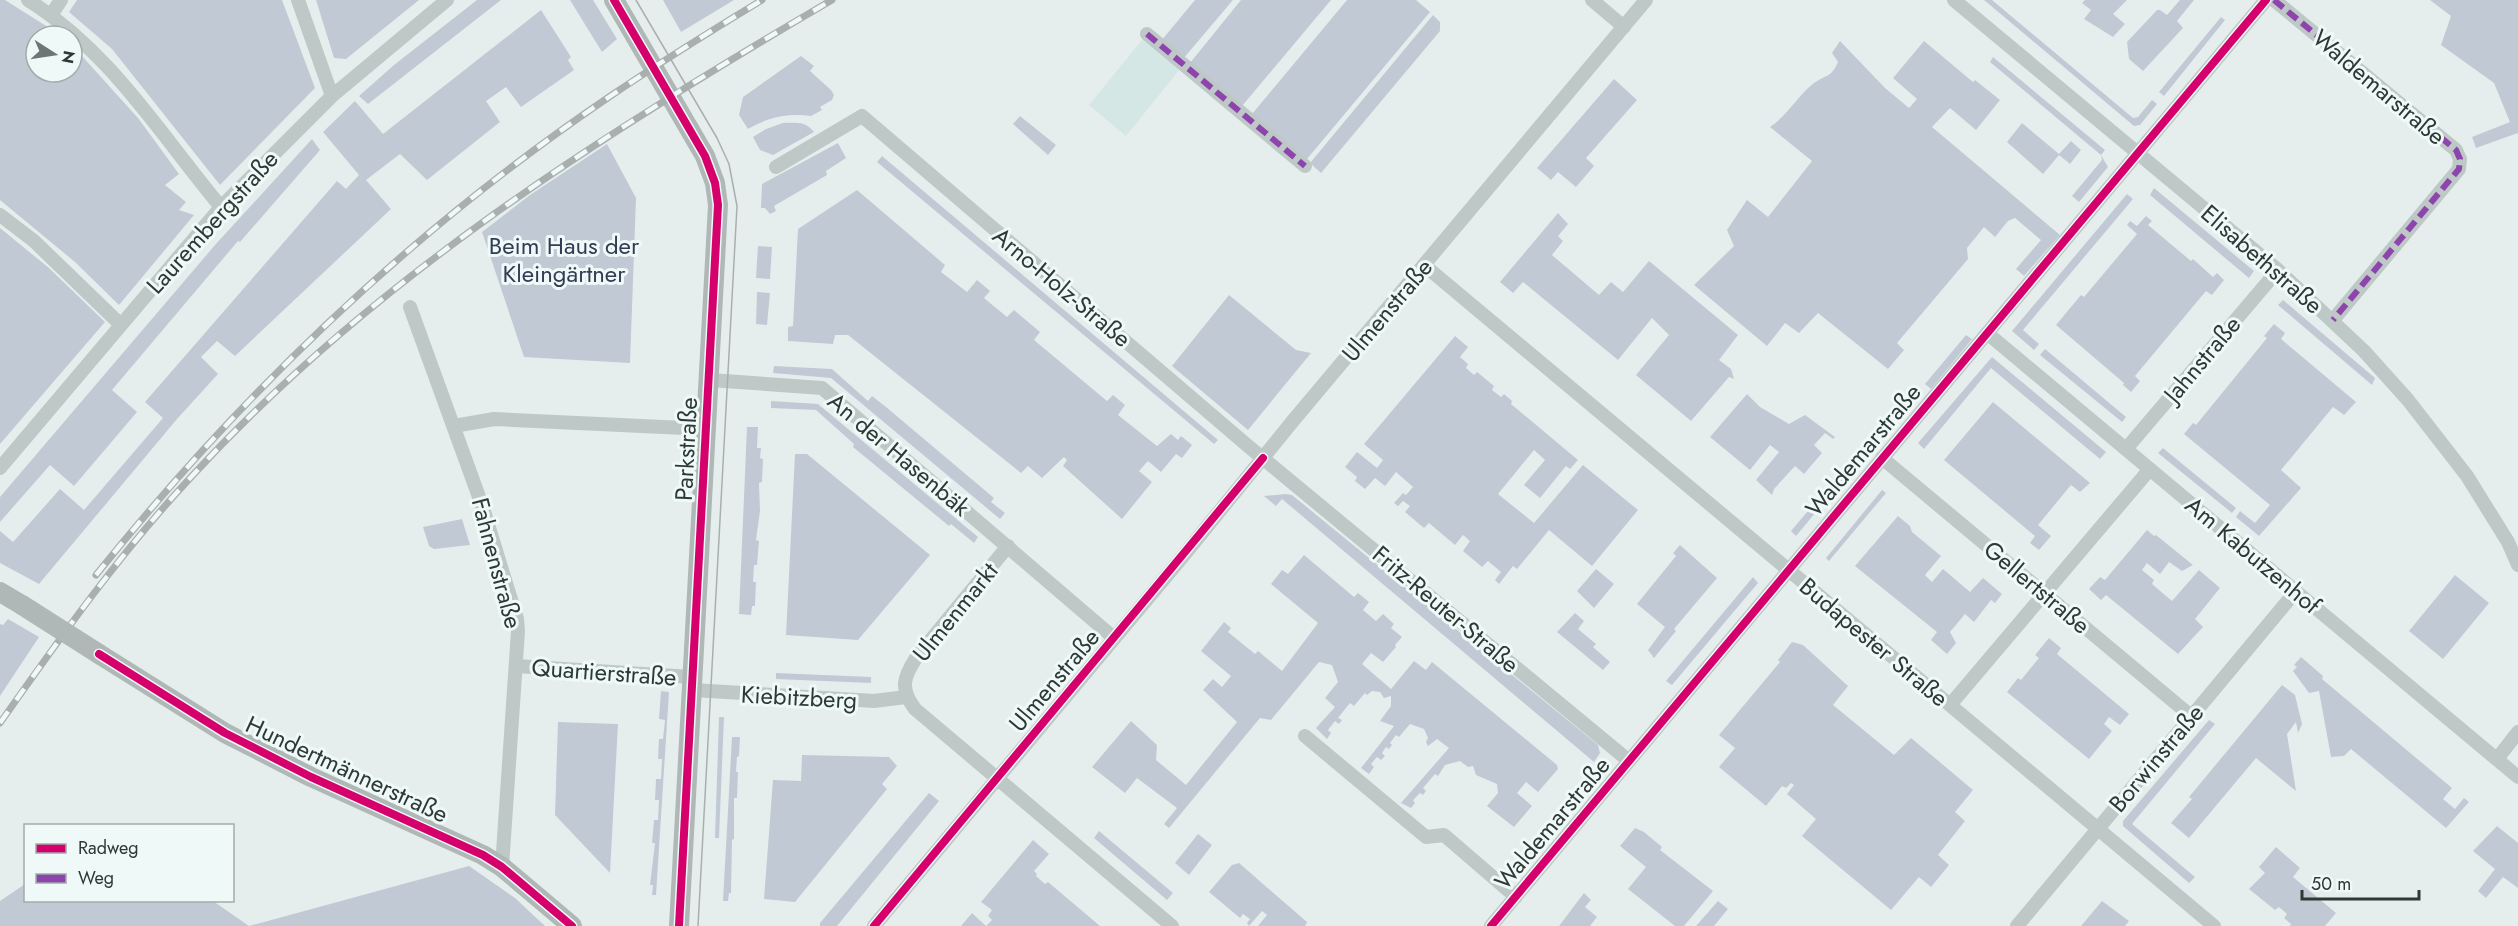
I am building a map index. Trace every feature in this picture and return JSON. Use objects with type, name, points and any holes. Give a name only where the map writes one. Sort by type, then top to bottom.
[{"type":"main road","name":"Parkstraße","points":[[614,0],[705,156],[715,183],[718,222],[679,926]]},
{"type":"main road","name":"Hundertmännerstraße","points":[[0,592],[225,733],[311,777],[445,836],[502,867],[572,926]]},
{"type":"street","points":[[28,0],[51,15],[100,57],[134,96],[221,207]]},
{"type":"street","points":[[51,15],[61,0]]},
{"type":"street","points":[[298,0],[332,96]]},
{"type":"street","name":"Laurembergstraße","points":[[0,468],[221,207],[332,96],[447,0]]},
{"type":"street","points":[[1592,0],[1624,27]]},
{"type":"street","name":"Ulmenstraße","points":[[874,926],[1646,0]]},
{"type":"street","name":"Elisabethstraße","points":[[1954,0],[2278,270],[2333,320],[2392,381],[2466,476],[2508,542],[2518,565]]},
{"type":"street","name":"Waldemarstraße","points":[[1491,926],[2266,0]]},
{"type":"street","name":"Waldemarstraße","points":[[2274,0],[2456,150],[2460,159],[2459,169],[2333,320]]},
{"type":"street","points":[[1147,34],[1305,166]]},
{"type":"street","name":"Arno-Holz-Straße","points":[[776,167],[862,116],[1263,458]]},
{"type":"street","points":[[0,215],[41,248],[121,325]]},
{"type":"street","name":"Budapester Straße","points":[[1424,266],[2214,926]]},
{"type":"street","name":"Jahnstraße","points":[[2126,449],[2278,270]]},
{"type":"street","name":"Fahnenstraße","points":[[410,307],[483,508],[517,619],[516,666],[502,867]]},
{"type":"street","name":"Am Kabutzenhof","points":[[1987,333],[2518,777]]},
{"type":"street","name":"An der Hasenbäk","points":[[710,380],[822,388],[1008,546]]},
{"type":"street","points":[[453,426],[495,419],[706,429]]},
{"type":"street","name":"Fritz-Reuter-Straße","points":[[1263,458],[1629,761]]},
{"type":"street","name":"Gellertstraße","points":[[1882,458],[2191,716]]},
{"type":"street","points":[[1950,705],[2150,469]]},
{"type":"street","name":"Ulmenmarkt","points":[[906,698],[904,684],[908,670],[916,658],[1008,546],[1114,638]]},
{"type":"street","name":"Borwinstraße","points":[[2017,926],[2296,591]]},
{"type":"street","name":"Quartierstraße","points":[[516,666],[692,684]]},
{"type":"street","name":"Kiebitzberg","points":[[692,684],[874,701],[906,698]]},
{"type":"street","points":[[906,698],[915,709],[1172,926]]},
{"type":"street","points":[[2497,759],[2518,732]]},
{"type":"street","points":[[1305,736],[1426,837],[1444,835],[1516,897]]},
{"type":"green space","points":[[0,0],[5,0],[43,24],[24,24],[24,84],[84,84],[84,58],[138,118],[179,174],[165,185],[186,202],[179,210],[194,215],[119,305],[75,262],[0,200]]},
{"type":"green space","points":[[77,0],[282,0],[315,88],[220,185],[112,49],[69,12]]},
{"type":"green space","points":[[316,0],[419,0],[346,59],[334,58]]},
{"type":"green space","points":[[477,0],[501,0],[368,104],[359,96],[394,65]]},
{"type":"green space","points":[[570,0],[593,0],[617,39],[602,52]]},
{"type":"green space","points":[[663,0],[734,0],[681,32]]},
{"type":"green space","points":[[1195,0],[1233,0],[1183,59],[1161,41]]},
{"type":"green space","points":[[1241,0],[1331,0],[1242,106],[1190,63]]},
{"type":"green space","points":[[1347,0],[1416,0],[1430,12],[1307,159],[1252,114]]},
{"type":"green space","points":[[1984,0],[1992,0],[2133,118],[2138,117],[2152,100],[2157,104],[2140,125],[2134,126]]},
{"type":"green space","points":[[2085,0],[2127,0],[2113,14],[2125,24],[2113,37],[2084,19],[2091,10],[2082,3]]},
{"type":"green space","points":[[2180,0],[2194,0],[2177,21],[2183,28],[2143,71],[2129,59],[2127,42],[2157,10],[2167,15]]},
{"type":"green space","points":[[2430,0],[2518,0],[2518,133],[2476,148],[2472,137],[2510,122],[2494,83],[2441,45],[2451,16]]},
{"type":"green space","points":[[541,10],[571,57],[568,60],[574,70],[521,107],[506,87],[486,101],[500,122],[427,180],[400,154],[366,180],[391,209],[235,356],[217,341],[201,357],[218,374],[177,419],[39,584],[0,563],[0,531],[13,542],[60,489],[84,510],[163,418],[145,402],[337,181],[346,189],[359,175],[323,132],[355,101],[383,134]]},
{"type":"green space","points":[[1433,15],[1440,22],[1440,31],[1321,173],[1310,163]]},
{"type":"green space","points":[[2221,17],[2225,20],[2164,96],[2159,92]]},
{"type":"green space","points":[[1840,41],[1885,88],[1909,108],[1917,99],[1893,78],[1924,41],[1973,82],[1975,80],[2000,100],[1976,130],[1950,108],[1932,127],[2060,235],[2024,276],[2016,269],[2041,240],[2015,218],[2008,221],[1995,237],[1984,227],[1967,248],[1968,259],[1897,343],[1904,350],[1888,369],[1818,313],[1799,333],[1785,323],[1767,346],[1694,285],[1734,246],[1727,230],[1747,200],[1768,217],[1812,161],[1770,127],[1808,88],[1833,71],[1838,62],[1832,53]]},
{"type":"green space","points":[[801,56],[814,66],[810,71],[831,90],[834,95],[832,100],[820,107],[822,110],[811,116],[778,117],[763,121],[748,129],[739,115],[743,97]]},
{"type":"green space","points":[[1993,57],[2105,150],[2101,155],[1990,62]]},
{"type":"green space","points":[[1614,79],[1637,100],[1586,158],[1594,166],[1576,187],[1558,172],[1551,180],[1537,168]]},
{"type":"green space","points":[[1020,116],[1056,145],[1048,155],[1013,124]]},
{"type":"green space","points":[[783,123],[804,124],[814,132],[773,155],[760,150],[753,137]]},
{"type":"green space","points":[[2022,123],[2059,154],[2071,141],[2081,150],[2070,164],[2059,155],[2043,174],[2007,142]]},
{"type":"green space","points":[[312,139],[320,150],[240,242],[238,241],[112,390],[137,412],[74,486],[50,465],[0,522],[0,497],[215,245]]},
{"type":"green space","points":[[838,143],[846,158],[826,171],[827,175],[774,206],[776,211],[770,214],[765,208],[761,208],[762,184]]},
{"type":"green space","name":"Beim Haus der Kleingärtner","points":[[607,144],[636,198],[630,363],[524,357],[482,232],[530,195]]},
{"type":"green space","points":[[2101,155],[2108,167],[2079,202],[2072,196],[2102,160]]},
{"type":"green space","points":[[882,156],[1218,440],[1214,444],[877,162]]},
{"type":"green space","points":[[2154,188],[2254,271],[2249,278],[2150,195]]},
{"type":"green space","points":[[857,190],[945,265],[941,272],[967,292],[977,280],[990,291],[984,298],[1007,317],[1014,310],[1040,332],[1034,340],[1107,401],[1113,395],[1125,405],[1118,415],[1157,446],[1171,434],[1178,440],[1181,436],[1192,445],[1182,458],[1176,454],[1161,472],[1148,461],[1139,471],[1152,482],[1122,519],[1063,466],[1067,460],[1064,457],[1042,478],[1028,466],[1021,473],[848,335],[835,335],[833,344],[788,341],[788,327],[793,326],[798,229]]},
{"type":"green space","points":[[2127,194],[2133,199],[2023,330],[2039,344],[2034,350],[2012,331]]},
{"type":"green space","points":[[1558,213],[1568,224],[1558,236],[1563,241],[1552,255],[1599,295],[1611,282],[1623,292],[1649,261],[1738,335],[1719,360],[1731,369],[1734,379],[1729,377],[1691,421],[1636,375],[1669,335],[1652,318],[1618,360],[1523,282],[1513,293],[1500,282]]},
{"type":"green space","points":[[2146,216],[2152,221],[2148,225],[2191,261],[2193,259],[2213,277],[2217,273],[2224,280],[2212,295],[2206,291],[2135,376],[2140,381],[2131,392],[2123,385],[2124,383],[2056,325],[2081,295],[2084,297],[2137,234],[2127,225],[2130,221],[2137,226]]},
{"type":"green space","points":[[0,228],[49,268],[105,322],[0,444]]},
{"type":"green space","points":[[758,246],[772,247],[770,279],[756,278]]},
{"type":"green space","points":[[757,292],[770,293],[767,325],[756,324]]},
{"type":"green space","points":[[1229,295],[1296,350],[1311,353],[1248,430],[1172,366]]},
{"type":"green space","points":[[2283,300],[2375,378],[2372,385],[2278,305]]},
{"type":"green space","points":[[2274,324],[2285,333],[2281,339],[2356,402],[2344,415],[2333,407],[2281,470],[2301,488],[2259,536],[2236,517],[2240,511],[2255,523],[2270,505],[2184,434],[2193,423],[2196,425],[2267,338],[2264,336]]},
{"type":"green space","points":[[1966,335],[1972,339],[1931,389],[1925,384]]},
{"type":"green space","points":[[1455,336],[1468,347],[1460,357],[1468,364],[1466,368],[1474,375],[1477,372],[1494,386],[1492,390],[1501,397],[1504,394],[1512,401],[1511,404],[1578,460],[1570,469],[1566,466],[1540,498],[1524,485],[1545,460],[1534,450],[1498,494],[1534,523],[1583,465],[1638,510],[1592,566],[1549,530],[1517,569],[1513,566],[1499,584],[1495,580],[1501,572],[1488,561],[1482,567],[1463,551],[1470,541],[1463,535],[1455,545],[1429,523],[1424,528],[1405,512],[1410,506],[1403,501],[1398,506],[1394,503],[1403,493],[1406,495],[1413,487],[1396,472],[1385,486],[1375,478],[1365,489],[1355,481],[1357,477],[1345,467],[1357,452],[1377,468],[1383,460],[1364,444]]},
{"type":"green space","points":[[2045,349],[2126,417],[2122,422],[2040,355]]},
{"type":"green space","points":[[1992,357],[2106,452],[2100,459],[1991,368],[1924,449],[1918,443]]},
{"type":"green space","points":[[774,366],[832,369],[868,401],[872,396],[886,407],[994,498],[991,502],[1005,513],[1000,519],[831,378],[773,373]]},
{"type":"green space","points":[[1747,394],[1760,407],[1789,424],[1805,415],[1835,437],[1833,439],[1825,433],[1814,445],[1822,453],[1804,474],[1795,466],[1774,489],[1772,495],[1756,480],[1779,452],[1770,445],[1750,470],[1710,437]]},
{"type":"green space","points":[[771,401],[818,404],[978,537],[974,543],[951,524],[949,526],[853,447],[854,444],[816,410],[771,408]]},
{"type":"green space","points":[[1993,402],[2090,483],[2080,492],[2071,485],[2038,525],[2051,536],[2039,550],[2030,543],[2035,536],[1944,460]]},
{"type":"green space","points":[[747,427],[758,427],[757,448],[761,448],[760,458],[763,459],[762,482],[759,483],[760,511],[756,540],[759,541],[753,582],[756,582],[755,606],[752,606],[751,615],[739,614]]},
{"type":"green space","points":[[2163,448],[2236,508],[2232,513],[2158,453]]},
{"type":"green space","points":[[795,454],[807,454],[930,555],[858,640],[786,635]]},
{"type":"green space","points":[[1856,454],[1861,458],[1796,536],[1791,531]]},
{"type":"green space","points":[[1882,490],[1886,493],[1829,561],[1826,558]]},
{"type":"green space","points":[[1292,495],[1598,745],[1600,753],[1594,762],[1282,499],[1276,506],[1264,496]]},
{"type":"green space","points":[[1898,516],[1910,526],[1912,532],[1941,556],[1925,575],[1932,582],[1943,569],[1970,592],[1983,578],[2002,594],[1995,603],[1991,600],[1974,622],[1965,614],[1950,632],[1956,643],[1947,654],[1931,640],[1937,632],[1855,566]]},
{"type":"green space","points":[[462,519],[470,545],[434,549],[429,546],[423,527]]},
{"type":"green space","points":[[2147,530],[2193,565],[2182,571],[2169,562],[2160,574],[2147,563],[2142,570],[2154,580],[2152,584],[2172,601],[2199,570],[2220,588],[2195,619],[2203,627],[2178,654],[2106,595],[2101,600],[2089,589],[2100,577],[2105,580]]},
{"type":"green space","points":[[1680,545],[1717,578],[1674,629],[1676,631],[1654,658],[1648,650],[1665,627],[1637,604],[1676,556],[1673,553]]},
{"type":"green space","points":[[1304,555],[1354,597],[1358,593],[1369,602],[1363,610],[1376,621],[1383,614],[1394,624],[1391,628],[1402,637],[1395,645],[1396,647],[1383,662],[1371,653],[1362,664],[1391,689],[1414,661],[1426,670],[1432,662],[1557,765],[1558,769],[1538,792],[1526,782],[1517,793],[1532,806],[1514,827],[1487,806],[1498,793],[1497,784],[1476,775],[1473,766],[1468,767],[1460,761],[1445,765],[1438,776],[1435,774],[1423,788],[1426,791],[1423,795],[1420,793],[1413,800],[1415,803],[1411,808],[1401,803],[1449,748],[1437,739],[1428,746],[1426,742],[1428,738],[1424,729],[1410,724],[1399,737],[1396,735],[1389,749],[1386,747],[1382,753],[1385,756],[1381,760],[1377,757],[1371,764],[1374,767],[1369,774],[1361,768],[1394,726],[1380,721],[1391,706],[1391,696],[1384,698],[1380,692],[1372,691],[1367,695],[1365,693],[1354,706],[1350,703],[1338,718],[1342,720],[1339,724],[1335,721],[1328,730],[1331,733],[1327,739],[1316,728],[1335,707],[1325,698],[1338,682],[1332,665],[1319,662],[1271,720],[1260,718],[1169,828],[1164,824],[1177,808],[1137,778],[1125,793],[1092,767],[1131,721],[1157,745],[1156,760],[1186,785],[1237,722],[1203,690],[1213,679],[1222,687],[1231,676],[1201,651],[1224,622],[1231,628],[1228,632],[1255,654],[1258,651],[1282,671],[1318,623],[1271,584],[1282,570],[1288,574]]},
{"type":"green space","points":[[1596,569],[1614,584],[1594,608],[1577,591]]},
{"type":"green space","points":[[2455,575],[2489,603],[2443,659],[2409,631]]},
{"type":"green space","points":[[1753,577],[1758,583],[1672,685],[1666,681]]},
{"type":"green space","points":[[1575,613],[1584,621],[1578,629],[1596,644],[1593,647],[1610,662],[1603,670],[1557,632]]},
{"type":"green space","points":[[8,619],[39,637],[0,696],[0,624],[3,625]]},
{"type":"green space","points":[[2049,638],[2061,648],[2057,654],[2129,714],[2120,725],[2109,717],[2104,724],[2112,731],[2089,759],[2007,692],[2018,678],[2021,680],[2039,658],[2035,655]]},
{"type":"green space","points":[[1792,642],[1803,645],[1848,686],[1833,705],[1894,755],[1911,738],[1973,790],[1955,812],[1965,821],[1938,855],[1949,865],[1931,887],[1919,877],[1891,910],[1802,836],[1816,819],[1787,794],[1794,785],[1791,783],[1786,788],[1782,786],[1766,806],[1719,767],[1735,748],[1719,735],[1780,662],[1778,660]]},
{"type":"green space","points":[[2301,657],[2323,676],[2322,679],[2452,788],[2443,799],[2455,809],[2464,798],[2469,802],[2446,828],[2351,749],[2344,756],[2331,757],[2319,691],[2309,693],[2293,671],[2297,667],[2294,665]]},
{"type":"green space","points":[[776,673],[871,677],[871,683],[776,679]]},
{"type":"green space","points":[[2282,685],[2295,695],[2302,724],[2298,733],[2296,722],[2287,734],[2296,791],[2256,758],[2189,838],[2171,823],[2192,799],[2189,797]]},
{"type":"green space","points":[[661,691],[669,692],[656,895],[652,895],[653,885],[650,885],[655,843],[652,843],[654,820],[658,820],[659,800],[655,800],[656,779],[661,779],[662,759],[658,759],[659,739],[663,739],[665,720],[659,719]]},
{"type":"green space","points":[[719,717],[724,717],[719,838],[715,838]]},
{"type":"green space","points":[[2209,720],[2215,724],[2132,824],[2195,877],[2189,883],[2123,826],[2123,821]]},
{"type":"green space","points":[[558,722],[618,724],[610,873],[555,815]]},
{"type":"green space","points":[[732,737],[740,737],[736,772],[738,772],[737,798],[734,798],[731,893],[729,893],[728,901],[723,901]]},
{"type":"green space","points":[[802,755],[889,757],[897,766],[882,784],[887,789],[795,902],[764,899],[773,780],[801,781]]},
{"type":"green space","points":[[1580,784],[1585,788],[1508,880],[1503,876]]},
{"type":"green space","points":[[929,793],[939,801],[837,926],[820,926],[820,923]]},
{"type":"green space","points":[[2497,826],[2518,843],[2518,888],[2503,877],[2486,898],[2478,891],[2495,869],[2473,851]]},
{"type":"green space","points":[[1635,828],[1644,832],[1662,847],[1660,850],[1713,891],[1684,926],[1675,926],[1628,889],[1646,867],[1620,846]]},
{"type":"green space","points":[[1099,831],[1173,893],[1167,900],[1094,838]]},
{"type":"green space","points":[[1198,834],[1212,845],[1189,875],[1175,863]]},
{"type":"green space","points":[[1033,840],[1049,854],[1034,871],[1036,876],[1045,884],[1048,882],[1100,926],[986,926],[992,920],[988,916],[992,910],[981,902]]},
{"type":"green space","points":[[2276,847],[2300,868],[2293,877],[2336,913],[2325,926],[2290,926],[2291,924],[2284,918],[2287,914],[2279,907],[2275,910],[2249,889],[2265,873],[2259,867]]},
{"type":"green space","points":[[1239,863],[1307,922],[1305,926],[1258,926],[1267,915],[1262,911],[1249,926],[1247,923],[1250,919],[1243,914],[1240,918],[1209,892],[1232,865]]},
{"type":"green space","points":[[469,866],[515,898],[545,926],[249,926]]},
{"type":"green space","points":[[24,885],[24,902],[214,902],[249,926],[0,926],[0,901]]},
{"type":"green space","points":[[1584,893],[1591,900],[1585,907],[1597,917],[1590,926],[1559,926]]},
{"type":"green space","points":[[1718,901],[1728,909],[1714,926],[1696,926]]},
{"type":"green space","points":[[2102,901],[2129,921],[2125,926],[2081,926]]},
{"type":"green space","points":[[972,913],[986,926],[961,926]]},
{"type":"shaded area","points":[[1147,34],[1184,64],[1126,136],[1089,105]]},
{"type":"tram line","points":[[636,0],[717,138],[729,164],[737,206],[698,926]]},
{"type":"railway","points":[[96,575],[152,507],[272,378],[334,317],[400,258],[537,148],[628,84],[762,0]]},
{"type":"railway","points":[[0,723],[92,596],[166,505],[262,404],[336,337],[413,274],[494,214],[576,158],[660,103],[832,0]]},
{"type":"marked path","points":[[2274,0],[2456,150],[2460,159],[2459,169],[2333,320]]},
{"type":"marked path","points":[[1147,34],[1305,166]]},
{"type":"cycle path","points":[[614,0],[705,156],[715,183],[718,205],[679,926]]},
{"type":"cycle path","points":[[1491,926],[2266,0]]},
{"type":"cycle path","points":[[874,926],[1263,458]]},
{"type":"cycle path","points":[[99,654],[225,733],[311,777],[483,855],[502,867],[572,926]]}]
